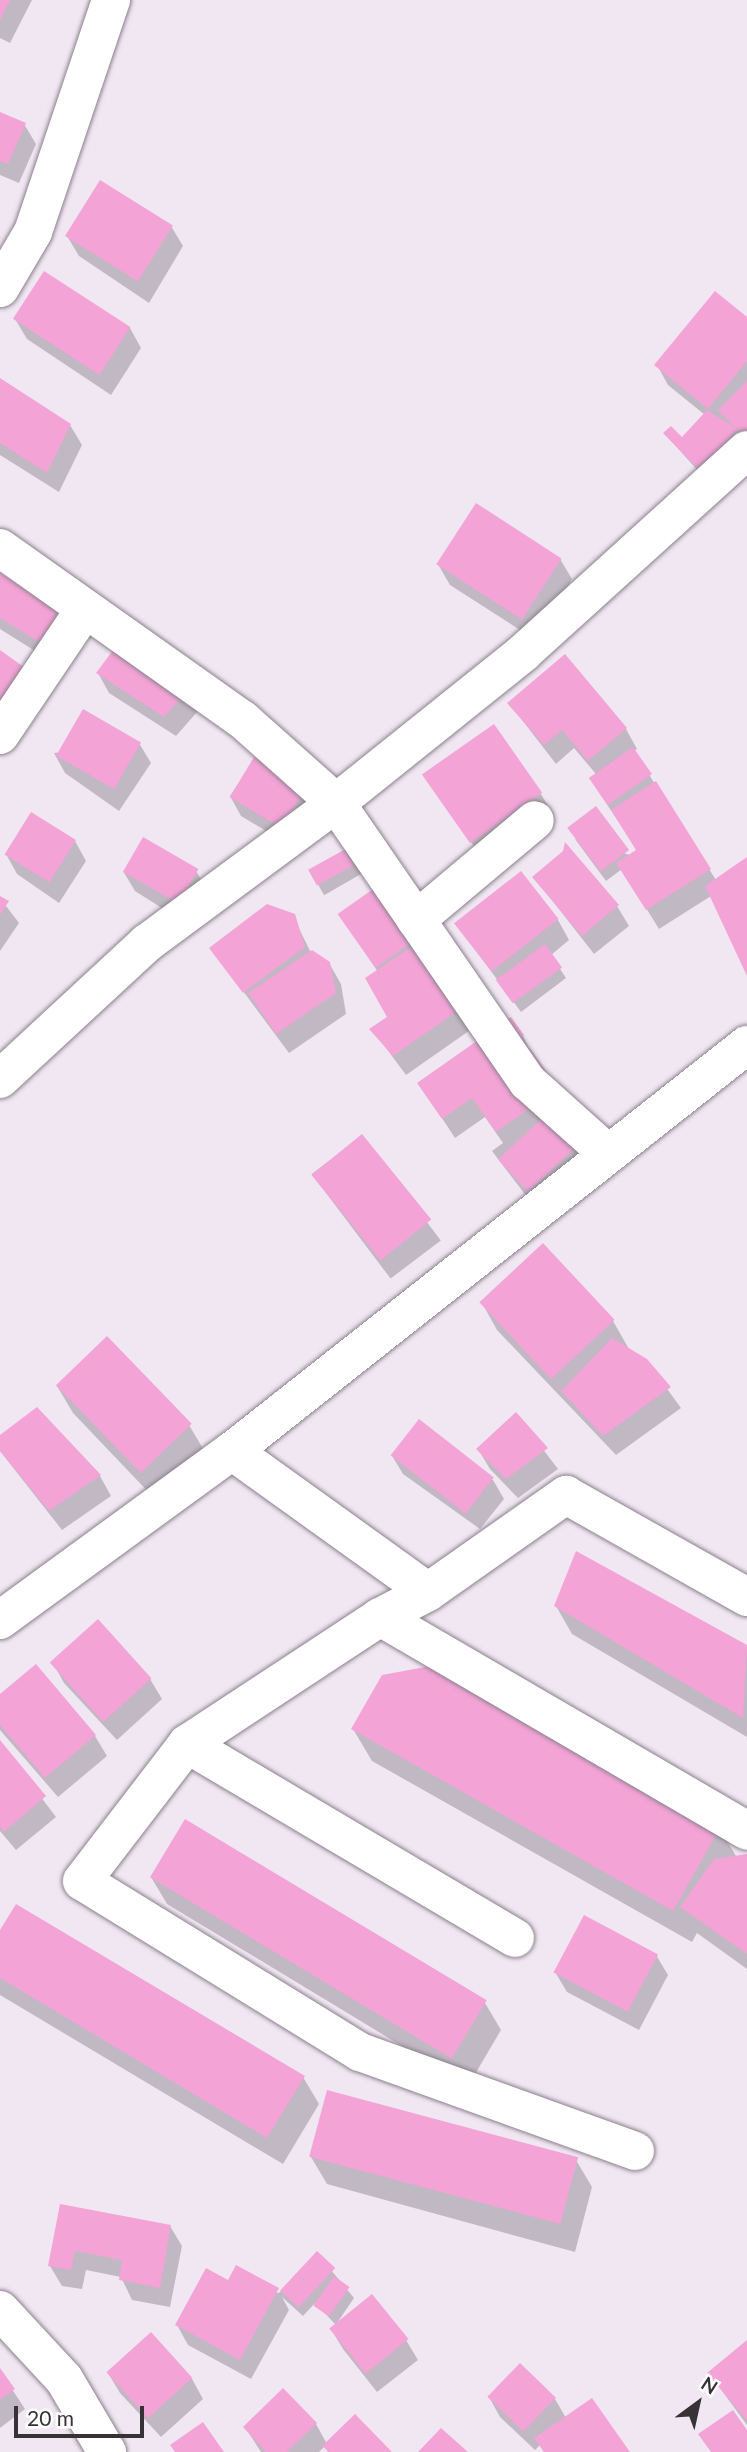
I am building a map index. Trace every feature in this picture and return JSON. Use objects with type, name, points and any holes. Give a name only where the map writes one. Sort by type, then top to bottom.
[{"type":"street","points":[[0,288],[33,232],[111,0]]},
{"type":"street","points":[[0,1079],[147,943],[336,803],[523,653],[743,459]]},
{"type":"street","points":[[0,548],[243,720],[336,803],[528,1082],[607,1153]]},
{"type":"street","points":[[0,735],[85,609]]},
{"type":"street","points":[[416,920],[535,820]]},
{"type":"street","points":[[0,1620],[232,1451],[747,1045]]},
{"type":"street","points":[[232,1451],[428,1592]]},
{"type":"street","points":[[635,2151],[360,2052],[82,1881],[187,1744],[380,1618],[428,1592],[566,1495],[747,1597]]},
{"type":"street","points":[[380,1618],[747,1831]]},
{"type":"street","points":[[187,1744],[515,1938]]},
{"type":"street","points":[[0,2310],[64,2379],[107,2452]]},
{"type":"building","points":[[0,0],[10,0],[0,20]]},
{"type":"building","points":[[0,112],[26,123],[8,164],[0,161]]},
{"type":"building","points":[[100,180],[173,226],[138,282],[65,236]]},
{"type":"building","points":[[44,271],[130,327],[99,375],[13,319]]},
{"type":"building","points":[[715,291],[747,317],[747,361],[708,409],[654,365]]},
{"type":"building","points":[[0,378],[71,424],[47,473],[0,443]]},
{"type":"building","points":[[747,381],[747,429],[741,434],[718,410]]},
{"type":"building","points":[[707,410],[737,429],[701,472],[663,433],[671,426],[682,437]]},
{"type":"building","points":[[476,503],[562,559],[522,620],[436,564]]},
{"type":"building","points":[[0,573],[65,614],[47,647],[0,618]]},
{"type":"building","points":[[120,641],[188,690],[164,717],[96,673]]},
{"type":"building","points":[[0,650],[28,670],[0,710]]},
{"type":"building","points":[[565,654],[627,728],[588,761],[562,730],[544,745],[507,703]]},
{"type":"building","points":[[83,709],[141,742],[114,789],[56,756]]},
{"type":"building","points":[[494,724],[542,793],[470,843],[422,774]]},
{"type":"building","points":[[633,747],[652,774],[608,805],[589,778]]},
{"type":"building","points":[[254,757],[305,788],[281,828],[230,797]]},
{"type":"building","points":[[656,781],[711,869],[646,910],[616,863],[636,850],[611,810]]},
{"type":"building","points":[[596,806],[629,850],[600,872],[567,828]]},
{"type":"building","points":[[31,812],[76,840],[49,882],[5,854]]},
{"type":"building","points":[[143,837],[198,869],[178,904],[123,872]]},
{"type":"building","points":[[565,842],[619,905],[582,936],[532,877],[563,851]]},
{"type":"building","points":[[351,846],[360,862],[317,885],[308,870]]},
{"type":"building","points":[[747,857],[747,976],[705,886]]},
{"type":"building","points":[[399,871],[437,925],[375,968],[338,914]]},
{"type":"building","points":[[521,871],[559,919],[492,971],[454,923]]},
{"type":"building","points":[[0,896],[9,901],[0,915]]},
{"type":"building","points":[[267,904],[295,914],[305,947],[243,993],[209,948]]},
{"type":"building","points":[[417,943],[476,998],[393,1056],[369,1029],[387,1017],[365,978]]},
{"type":"building","points":[[545,944],[562,967],[513,1003],[496,980]]},
{"type":"building","points":[[312,950],[330,962],[336,993],[276,1034],[248,993]]},
{"type":"building","points":[[511,1017],[524,1035],[501,1052],[509,1063],[530,1048],[558,1088],[496,1132],[472,1098],[442,1119],[417,1083]]},
{"type":"building","points":[[566,1096],[596,1128],[528,1192],[498,1159]]},
{"type":"building","points":[[362,1134],[431,1219],[381,1260],[311,1175]]},
{"type":"building","points":[[543,1243],[615,1320],[551,1379],[479,1302]]},
{"type":"building","points":[[107,1336],[192,1424],[141,1473],[56,1385]]},
{"type":"building","points":[[612,1338],[647,1359],[671,1387],[603,1436],[561,1391]]},
{"type":"building","points":[[37,1407],[101,1475],[49,1511],[0,1451],[0,1435]]},
{"type":"building","points":[[516,1412],[548,1448],[506,1479],[476,1449]]},
{"type":"building","points":[[419,1419],[494,1477],[466,1514],[391,1455]]},
{"type":"building","points":[[576,1551],[747,1645],[743,1718],[554,1606]]},
{"type":"building","points":[[98,1619],[152,1678],[103,1722],[50,1662]]},
{"type":"building","points":[[36,1664],[96,1735],[45,1778],[0,1725],[0,1694]]},
{"type":"building","points":[[436,1665],[721,1826],[673,1911],[351,1729],[382,1675]]},
{"type":"building","points":[[0,1740],[46,1796],[4,1832],[0,1827]]},
{"type":"building","points":[[185,1819],[487,2000],[452,2059],[150,1877]]},
{"type":"building","points":[[747,1854],[747,1954],[680,1907],[714,1859]]},
{"type":"building","points":[[16,1904],[305,2076],[267,2138],[0,1978],[0,1930]]},
{"type":"building","points":[[584,1915],[658,1954],[628,2012],[553,1972]]},
{"type":"building","points":[[327,2090],[578,2157],[560,2224],[309,2157]]},
{"type":"building","points":[[60,2204],[171,2225],[160,2288],[119,2280],[122,2260],[75,2251],[71,2270],[48,2266]]},
{"type":"building","points":[[317,2251],[335,2268],[298,2308],[280,2290]]},
{"type":"building","points":[[236,2265],[279,2288],[240,2360],[175,2325],[206,2268],[228,2280]]},
{"type":"building","points":[[334,2276],[350,2287],[329,2316],[313,2305]]},
{"type":"building","points":[[372,2294],[409,2339],[366,2374],[329,2329]]},
{"type":"building","points":[[151,2332],[192,2378],[148,2418],[106,2372]]},
{"type":"building","points":[[747,2340],[747,2421],[707,2373]]},
{"type":"building","points":[[520,2363],[556,2398],[523,2432],[487,2397]]},
{"type":"building","points":[[0,2368],[15,2389],[0,2400]]},
{"type":"building","points":[[283,2388],[317,2423],[287,2452],[266,2452],[243,2427]]},
{"type":"building","points":[[592,2398],[630,2452],[544,2452],[534,2438]]},
{"type":"building","points":[[733,2410],[747,2430],[747,2452],[711,2452],[698,2434]]},
{"type":"building","points":[[355,2414],[392,2452],[329,2452],[322,2446]]},
{"type":"building","points":[[203,2422],[224,2452],[175,2452],[170,2445]]},
{"type":"building","points":[[441,2428],[468,2452],[418,2452]]}]
